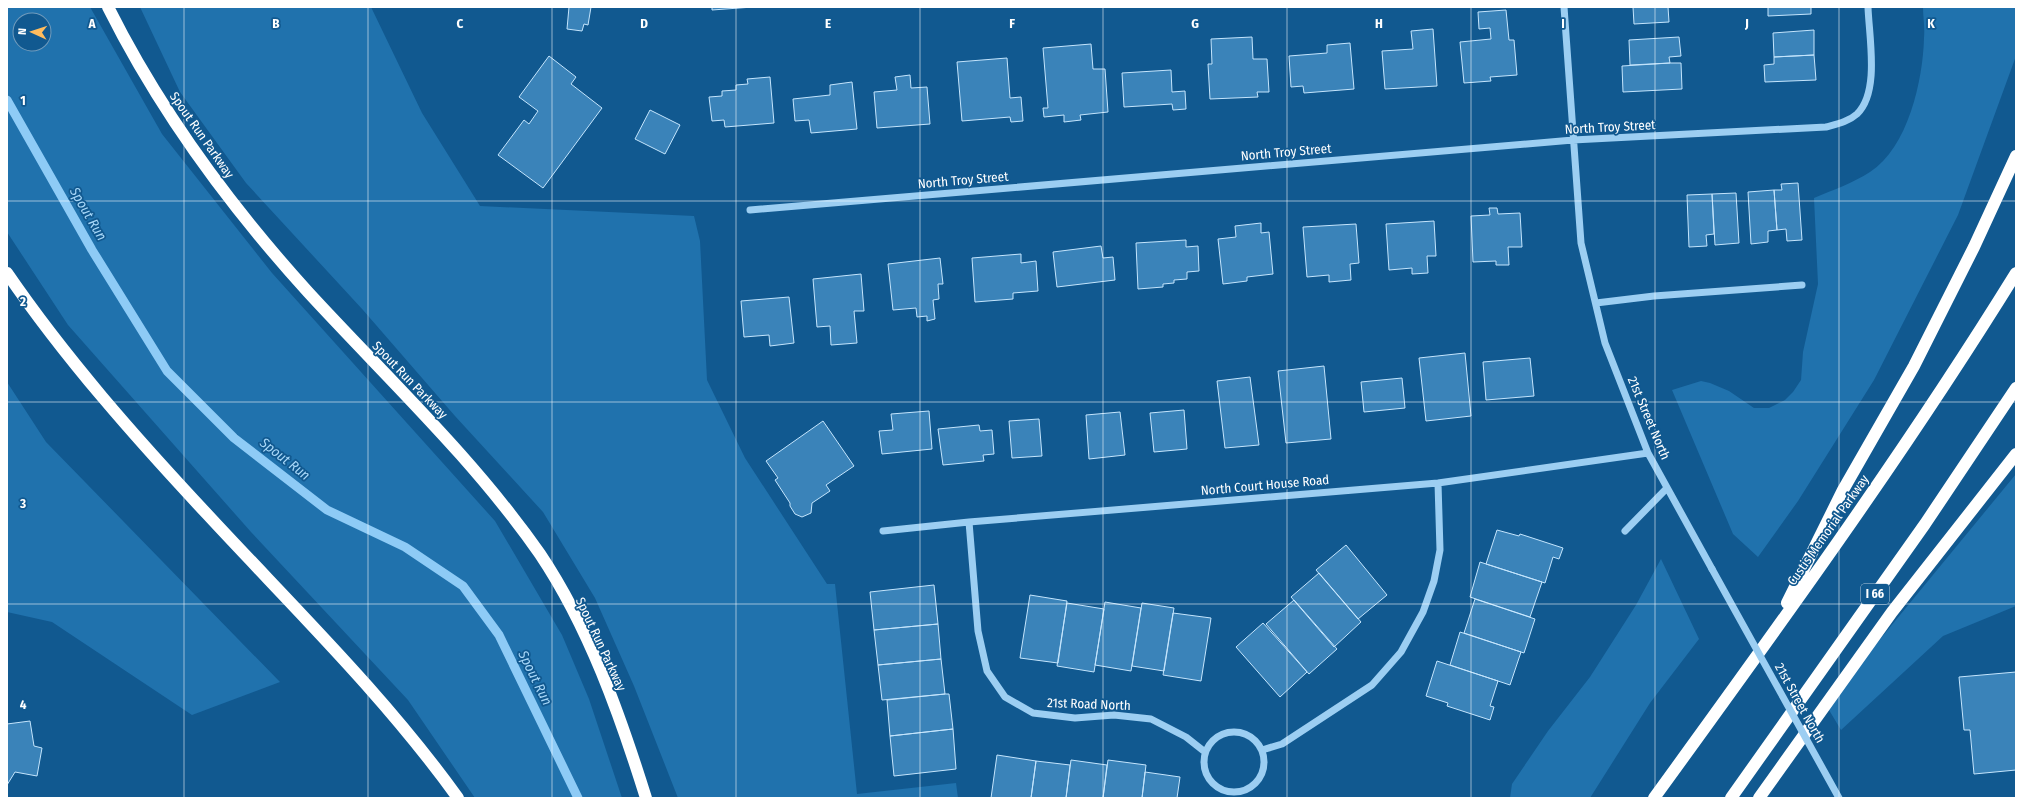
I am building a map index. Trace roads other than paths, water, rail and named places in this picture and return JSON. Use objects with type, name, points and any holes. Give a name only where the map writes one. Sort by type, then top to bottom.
[{"type":"highway","name":"Spout Run Parkway","points":[[108,7],[158,95],[199,158],[236,207],[269,248],[308,291],[469,463],[541,556],[577,620],[594,656],[626,737],[646,798]]},
{"type":"highway","points":[[1767,642],[1843,490],[1914,366],[1974,248],[2016,156]]},
{"type":"highway","points":[[7,273],[29,304],[102,397],[206,513],[371,689],[437,769],[458,798]]},
{"type":"highway","name":"Custis Memorial Parkway","points":[[1654,798],[1767,642],[1957,368],[2016,273]]},
{"type":"highway","name":"I 66","points":[[1731,798],[1925,524],[2016,388]]},
{"type":"highway","points":[[1759,798],[1892,612],[2016,454]]},
{"type":"street","name":"21st Street North","points":[[1564,7],[1581,243],[1605,342],[1648,453],[1839,798]]},
{"type":"street","name":"North Troy Street","points":[[750,210],[1573,140],[1826,127],[1844,123],[1856,114],[1863,106],[1870,91],[1871,76],[1868,7]]},
{"type":"street","points":[[1596,303],[1654,296],[1802,285]]},
{"type":"street","name":"North Court House Road","points":[[883,531],[969,522],[1438,483],[1648,453]]},
{"type":"street","points":[[1262,750],[1282,744],[1372,685],[1401,652],[1423,612],[1434,581],[1440,550],[1438,483]]},
{"type":"street","points":[[1625,531],[1667,488]]},
{"type":"street","name":"21st Road North","points":[[969,522],[978,631],[987,672],[1005,697],[1033,713],[1075,718],[1114,715],[1150,719],[1186,737],[1205,752]]},
{"type":"street","points":[[1233,732],[1245,734],[1255,740],[1262,750],[1264,762],[1263,774],[1256,784],[1240,795],[1223,791],[1213,785],[1206,775],[1203,763],[1205,752],[1211,741],[1221,734],[1233,732]]},
{"type":"waterway","name":"Spout Run","points":[[7,100],[92,250],[167,371],[234,438],[327,510],[405,547],[463,586],[499,635],[578,798]]}]
